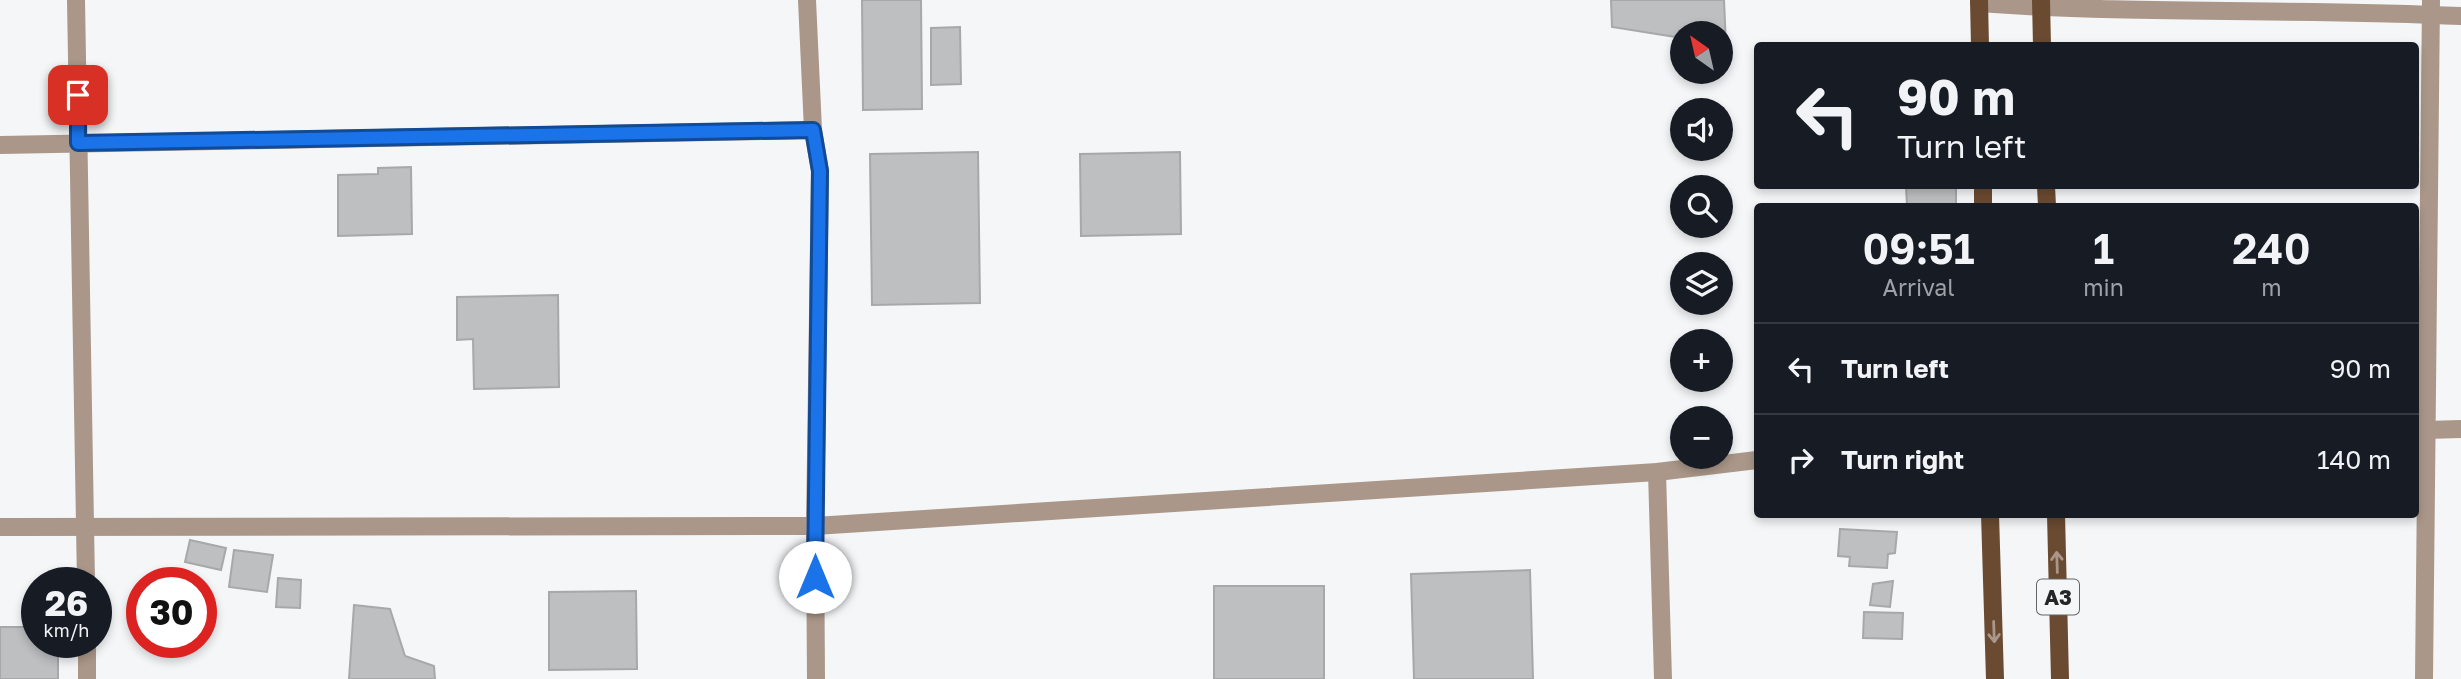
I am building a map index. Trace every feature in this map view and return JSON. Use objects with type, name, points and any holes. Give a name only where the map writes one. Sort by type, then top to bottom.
[{"type":"main road","points":[[1979,1],[1980,42]]},
{"type":"main road","points":[[2041,4],[2042,42]]},
{"type":"main road","points":[[1990,518],[1995,679]]},
{"type":"main road","name":"A3","points":[[2056,518],[2060,679]]},
{"type":"street","points":[[76,0],[86,567]]},
{"type":"street","points":[[807,0],[813,130],[820,171],[815,526],[816,679]]},
{"type":"street","points":[[1979,1],[2372,11],[2431,7],[2461,16]]},
{"type":"street","points":[[2424,679],[2431,7]]},
{"type":"street","points":[[0,145],[813,130]]},
{"type":"street","points":[[2426,429],[2461,429]]},
{"type":"street","points":[[0,527],[815,526],[1657,472],[1754,460]]},
{"type":"street","points":[[1657,472],[1662,679]]},
{"type":"street","points":[[87,658],[87,679]]},
{"type":"building","points":[[862,0],[921,0],[922,109],[863,110]]},
{"type":"building","points":[[1611,0],[1724,0],[1725,21],[1670,21],[1670,36],[1612,27]]},
{"type":"building","points":[[960,27],[961,84],[931,85],[931,28]]},
{"type":"building","points":[[978,152],[980,303],[872,305],[870,154]]},
{"type":"building","points":[[1180,152],[1181,234],[1081,236],[1080,154]]},
{"type":"building","points":[[411,167],[412,234],[338,236],[338,175],[378,174],[378,168]]},
{"type":"building","points":[[1906,189],[1956,189],[1956,203],[1907,203]]},
{"type":"building","points":[[558,295],[559,387],[474,389],[473,339],[457,340],[457,297]]},
{"type":"building","points":[[1840,529],[1897,532],[1895,553],[1888,554],[1887,568],[1849,566],[1850,557],[1838,556]]},
{"type":"building","points":[[190,540],[226,548],[221,570],[185,562]]},
{"type":"building","points":[[234,550],[273,555],[267,592],[229,587]]},
{"type":"building","points":[[1530,570],[1533,679],[1414,679],[1411,574]]},
{"type":"building","points":[[278,578],[301,580],[300,608],[276,607]]},
{"type":"building","points":[[1893,581],[1890,607],[1870,605],[1873,584]]},
{"type":"building","points":[[1214,586],[1324,586],[1324,679],[1214,679]]},
{"type":"building","points":[[636,591],[637,669],[549,670],[549,592]]},
{"type":"building","points":[[354,605],[390,609],[405,656],[434,666],[435,679],[349,679]]},
{"type":"building","points":[[1864,612],[1903,613],[1902,639],[1863,638]]},
{"type":"building","points":[[0,627],[21,627],[21,658],[58,658],[58,679],[0,679]]},
{"type":"route","points":[[78,95],[78,143],[813,130],[820,171],[815,577]]}]
